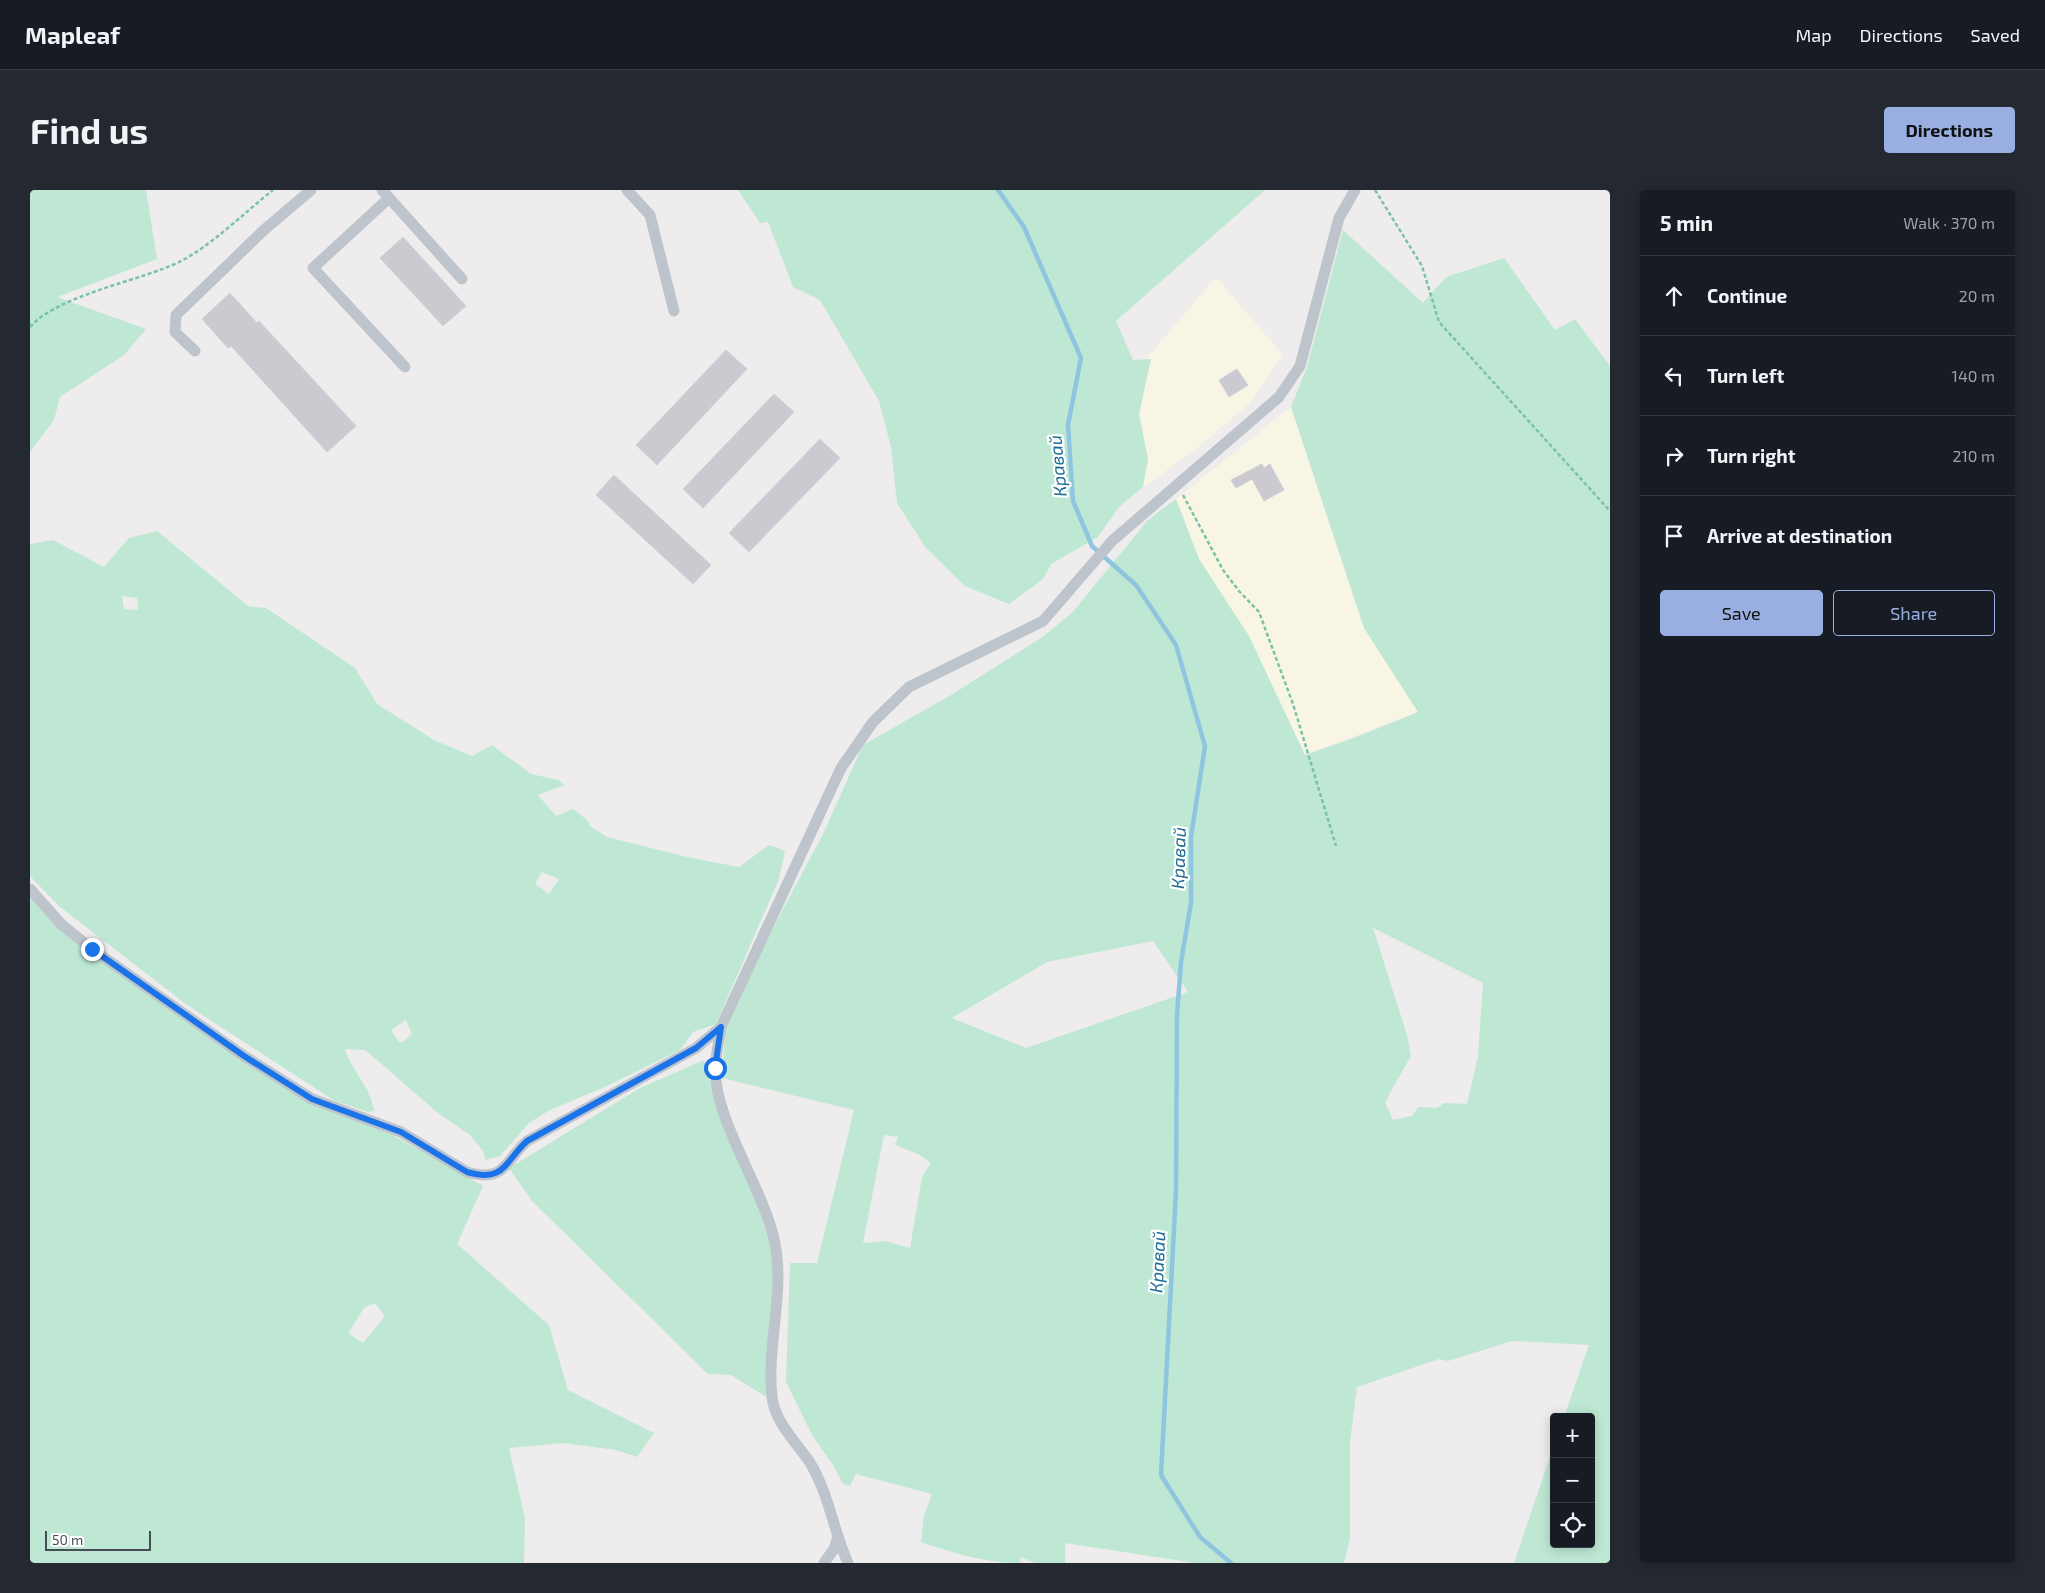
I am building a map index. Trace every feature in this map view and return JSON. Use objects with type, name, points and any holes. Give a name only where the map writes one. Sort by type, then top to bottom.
[{"type":"street","points":[[195,351],[175,332],[176,315],[264,230],[311,190]]},
{"type":"street","points":[[627,190],[650,215],[674,311]]},
{"type":"street","points":[[848,1563],[827,1497],[809,1462],[779,1420],[772,1398],[770,1367],[778,1268],[774,1237],[767,1213],[720,1104],[715,1068],[721,1027],[841,768],[873,722],[909,687],[1043,621],[1112,541],[1279,397],[1300,366],[1339,218],[1355,190]]},
{"type":"street","points":[[405,367],[312,268],[386,194],[462,279]]},
{"type":"street","points":[[30,889],[61,924],[92,949],[244,1056],[312,1099],[401,1132],[467,1172],[478,1175],[494,1174],[504,1170],[517,1150],[527,1141],[696,1048],[721,1027]]},
{"type":"street","points":[[824,1563],[834,1549],[838,1535]]},
{"type":"path","points":[[30,326],[37,319],[67,303],[180,262],[224,230],[273,190]]},
{"type":"path","points":[[1375,190],[1422,266],[1439,322],[1610,511]]},
{"type":"path","points":[[1177,485],[1223,570],[1239,591],[1259,612],[1293,704],[1336,846]]},
{"type":"shaded area","points":[[1216,277],[1283,355],[1249,404],[1191,453],[1143,487],[1148,459],[1139,414],[1151,359],[1145,360]]},
{"type":"shaded area","points":[[1291,407],[1364,628],[1418,712],[1305,755],[1249,636],[1199,559],[1176,499]]},
{"type":"green space","points":[[30,190],[146,190],[157,259],[57,297],[146,329],[124,355],[60,397],[54,420],[30,452]]},
{"type":"green space","points":[[738,190],[1265,190],[1116,321],[1133,360],[1151,359],[1139,414],[1148,459],[1143,487],[1119,507],[1098,537],[1051,564],[1043,579],[1009,604],[965,586],[926,548],[897,503],[891,447],[879,401],[820,300],[793,287],[768,222],[760,223]]},
{"type":"green space","points":[[1343,230],[1423,303],[1446,277],[1504,258],[1555,330],[1575,319],[1610,366],[1610,1563],[1514,1563],[1550,1457],[1550,1548],[1595,1548],[1595,1413],[1565,1413],[1589,1345],[1512,1341],[1448,1361],[1439,1359],[1357,1387],[1350,1442],[1350,1539],[1344,1563],[1195,1563],[1065,1543],[1065,1563],[1035,1563],[1021,1557],[1020,1563],[1007,1563],[969,1557],[945,1550],[921,1542],[924,1515],[932,1494],[856,1474],[850,1486],[843,1484],[833,1465],[812,1435],[786,1382],[790,1263],[817,1263],[854,1110],[722,1078],[725,1032],[766,941],[823,834],[863,745],[951,695],[1041,638],[1072,613],[1148,520],[1176,499],[1199,559],[1249,636],[1305,755],[1418,712],[1364,628],[1291,407],[1307,367]],"holes":[[[1373,928],[1483,983],[1478,1056],[1467,1104],[1444,1103],[1437,1108],[1419,1107],[1412,1116],[1393,1120],[1385,1102],[1411,1056],[1407,1035]],[[1153,941],[1188,992],[1026,1048],[952,1018],[1047,962]],[[884,1135],[898,1137],[895,1145],[920,1155],[931,1163],[922,1177],[910,1248],[885,1241],[863,1243]]]},
{"type":"green space","points":[[157,531],[248,606],[266,608],[355,668],[377,704],[434,740],[472,756],[492,745],[531,774],[558,780],[565,785],[538,795],[556,816],[573,809],[587,820],[591,827],[607,837],[687,857],[739,867],[769,845],[785,851],[779,879],[716,1024],[693,1032],[680,1050],[607,1086],[550,1110],[529,1123],[500,1156],[486,1160],[483,1151],[470,1135],[438,1113],[365,1050],[345,1049],[372,1102],[374,1111],[368,1112],[335,1101],[187,1005],[59,906],[30,876],[30,544],[53,540],[104,567],[129,538]],"holes":[[[122,596],[137,598],[138,610],[124,609]],[[542,872],[559,879],[549,894],[535,884]],[[406,1020],[412,1034],[403,1042],[399,1042],[391,1030]]]},
{"type":"green space","points":[[30,894],[87,947],[251,1062],[361,1117],[483,1186],[457,1244],[549,1325],[568,1390],[654,1433],[637,1457],[616,1450],[563,1443],[509,1448],[525,1519],[524,1563],[30,1563]],"holes":[[[375,1303],[385,1316],[363,1343],[348,1333],[364,1308]]]},
{"type":"green space","points":[[704,1060],[712,1088],[746,1171],[774,1256],[768,1398],[731,1375],[708,1374],[532,1201],[509,1168],[640,1088]]},
{"type":"building","points":[[403,237],[466,306],[443,326],[380,258]]},
{"type":"building","points":[[230,293],[257,323],[259,321],[356,426],[327,452],[231,346],[228,348],[202,319]]},
{"type":"building","points":[[726,350],[747,369],[657,465],[636,445]]},
{"type":"building","points":[[1237,369],[1248,385],[1229,397],[1219,380]]},
{"type":"building","points":[[774,394],[794,412],[703,508],[683,489]]},
{"type":"building","points":[[820,439],[840,458],[749,552],[729,533]]},
{"type":"building","points":[[1262,464],[1264,468],[1270,464],[1284,490],[1264,501],[1252,479],[1236,488],[1231,480]]},
{"type":"building","points":[[614,475],[711,565],[693,584],[596,495]]},
{"type":"waterway","name":"Кравай","points":[[998,190],[1024,227],[1081,358],[1068,425],[1073,501],[1092,546],[1136,585],[1176,645],[1205,746],[1191,837],[1191,903],[1181,962],[1177,1015],[1176,1191],[1161,1475],[1200,1537],[1231,1563]]},
{"type":"route","points":[[92,949],[244,1056],[312,1099],[334,1109],[401,1132],[441,1154],[467,1172],[478,1175],[485,1176],[504,1170],[517,1150],[527,1141],[696,1048],[721,1027],[715,1068]]}]
